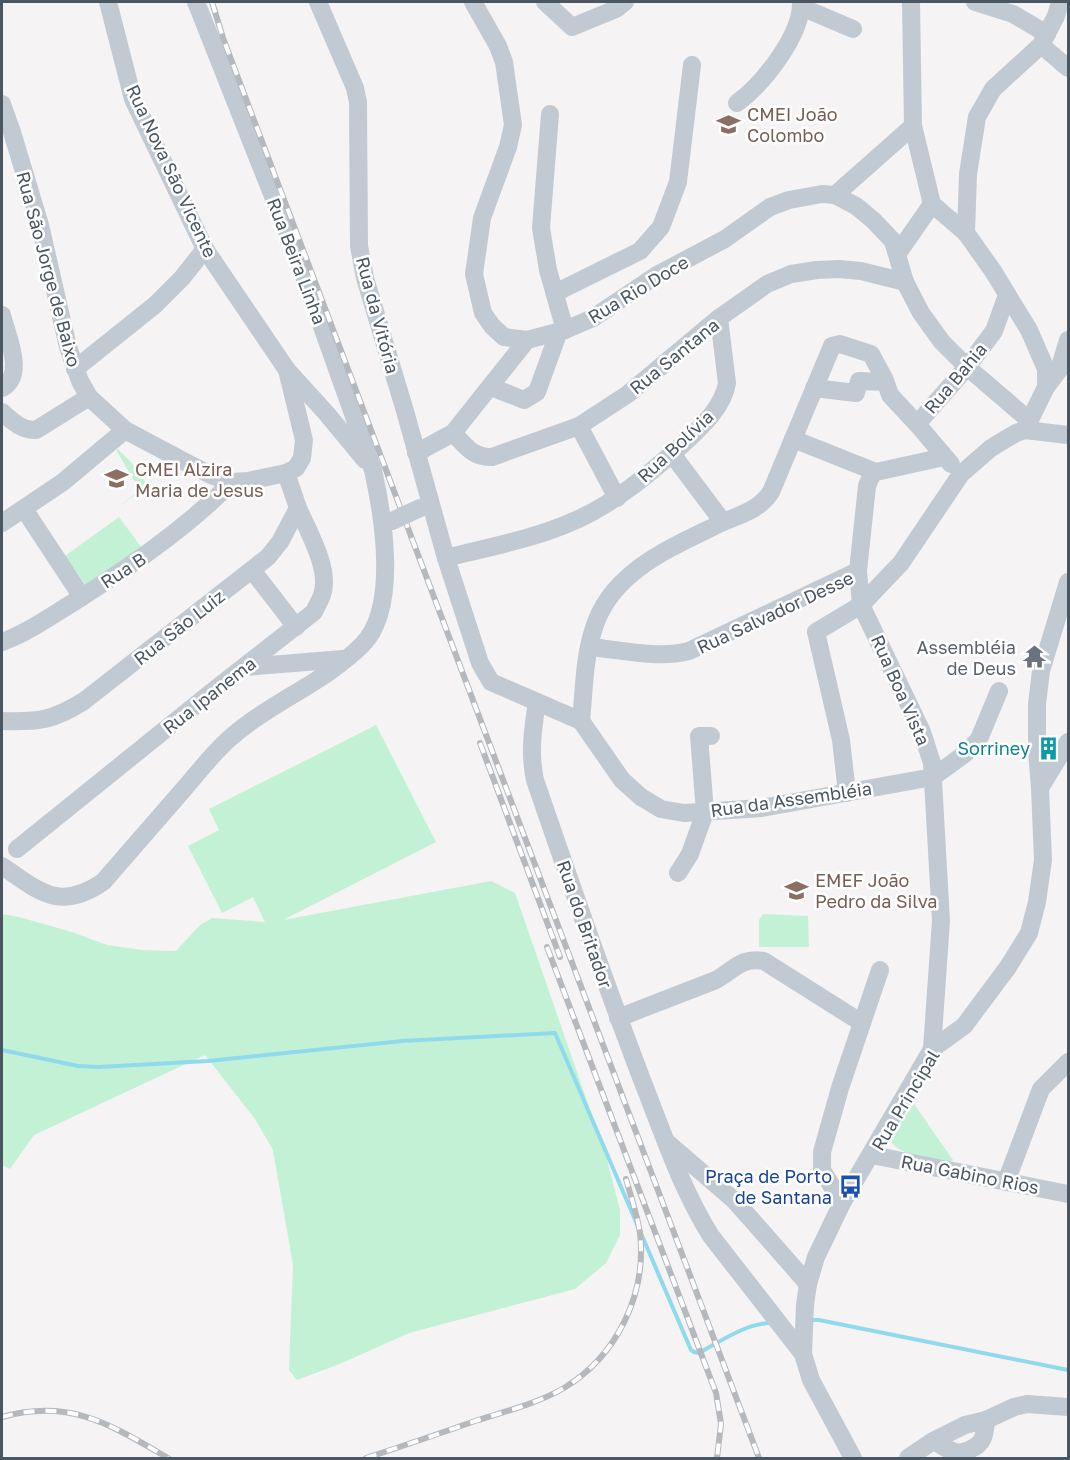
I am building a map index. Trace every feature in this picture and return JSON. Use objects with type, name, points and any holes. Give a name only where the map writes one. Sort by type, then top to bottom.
[{"type":"street","name":"Rua Nova São Vicente","points":[[108,2],[133,99],[205,249],[287,370],[373,470]]},
{"type":"street","name":"Rua Beira Linha","points":[[196,2],[299,262],[373,470],[387,523]]},
{"type":"street","name":"Rua da Vitória","points":[[318,2],[355,88],[358,102],[360,120],[358,209],[361,256],[372,304],[416,453],[425,506]]},
{"type":"street","points":[[416,453],[453,433],[527,340],[504,336],[492,326],[483,313],[474,274],[482,218],[508,147],[513,125],[504,62],[498,46],[473,2]]},
{"type":"street","points":[[545,2],[572,27],[616,9],[625,2]]},
{"type":"street","points":[[912,2],[913,126],[932,204],[966,233],[993,271],[1039,349],[1046,369],[1046,387]]},
{"type":"street","points":[[975,2],[1013,14],[1044,40],[1068,68]]},
{"type":"street","points":[[966,233],[968,174],[977,117],[993,89],[1044,40],[1060,2]]},
{"type":"street","points":[[737,103],[752,92],[771,70],[796,25],[801,4],[853,29]]},
{"type":"street","points":[[555,293],[640,251],[661,227],[678,182],[692,65]]},
{"type":"street","name":"Rua São Jorge de Baixo","points":[[2,104],[40,225],[68,347],[75,369],[89,397]]},
{"type":"street","points":[[491,387],[524,400],[537,392],[562,331],[548,270],[542,228],[550,114]]},
{"type":"street","points":[[913,126],[835,195],[856,206],[893,241],[905,282],[921,313],[942,342],[1028,426],[1068,435]]},
{"type":"street","name":"Rua Rio Doce","points":[[527,340],[562,331],[593,318],[657,275],[725,239],[770,207],[789,200],[822,194],[835,195]]},
{"type":"street","points":[[898,253],[932,204]]},
{"type":"street","points":[[75,369],[154,305],[182,278],[205,249]]},
{"type":"street","name":"Rua Santana","points":[[453,433],[474,454],[482,457],[492,456],[579,426],[628,394],[719,318],[767,284],[791,274],[839,269],[861,271],[905,282]]},
{"type":"street","name":"Rua Bahia","points":[[814,388],[832,346],[840,344],[871,354],[887,389],[916,424],[967,367],[994,331],[1007,295]]},
{"type":"street","points":[[2,315],[14,368],[10,383],[2,388]]},
{"type":"street","name":"Rua Bolívia","points":[[446,558],[517,540],[574,521],[617,498],[672,454],[707,419],[726,392],[727,383],[719,318]]},
{"type":"street","points":[[1028,426],[1046,387],[1059,370],[1068,340]]},
{"type":"street","points":[[2,412],[18,426],[27,430],[36,430],[89,397],[125,430],[213,476],[232,482],[248,481],[286,473],[296,468],[302,458],[304,440],[287,370]]},
{"type":"street","points":[[2,866],[37,890],[53,896],[73,897],[88,893],[103,882],[229,739],[346,659],[364,643],[378,622],[384,597],[387,523],[425,506],[446,558],[480,663],[487,677],[495,685],[581,721],[590,647],[600,611],[617,586],[637,568],[685,540],[747,512],[766,500],[814,388],[856,393],[859,381],[887,389]]},
{"type":"street","points":[[916,424],[961,474]]},
{"type":"street","name":"Rua Bolívia","points":[[579,426],[617,498]]},
{"type":"street","name":"Rua Salvador Desse","points":[[861,604],[901,563],[961,474],[991,448],[1028,426]]},
{"type":"street","points":[[2,523],[63,482],[125,430]]},
{"type":"street","points":[[793,439],[876,472]]},
{"type":"street","points":[[672,454],[723,522]]},
{"type":"street","points":[[858,571],[869,479],[876,472],[944,456]]},
{"type":"street","points":[[286,473],[298,508]]},
{"type":"street","name":"Rua B","points":[[2,642],[41,622],[158,547],[210,504],[232,482]]},
{"type":"street","name":"Rua São Luiz","points":[[2,721],[47,720],[64,714],[84,701],[268,557],[280,542],[298,508]]},
{"type":"street","name":"Rua Ipanema","points":[[17,849],[314,612],[323,594],[324,582],[320,561],[298,508]]},
{"type":"street","points":[[24,509],[82,597]]},
{"type":"street","points":[[252,570],[296,627]]},
{"type":"street","name":"Rua Salvador Desse","points":[[590,647],[664,654],[689,651],[858,571],[861,604]]},
{"type":"street","name":"Rua Principal","points":[[803,1354],[804,1314],[808,1284],[816,1257],[842,1203],[932,1049],[964,1026],[1008,967],[1029,933],[1037,902],[1043,860],[1037,751],[1037,704],[1041,671],[1068,582]]},
{"type":"street","points":[[847,793],[841,740],[816,632],[861,604]]},
{"type":"street","name":"Rua Boa Vista","points":[[861,604],[922,732],[932,763],[933,777]]},
{"type":"street","points":[[246,667],[346,659]]},
{"type":"street","name":"Rua da Assembléia","points":[[581,721],[622,780],[641,797],[661,809],[684,813],[705,812],[762,807],[933,777],[966,753],[979,739],[999,691]]},
{"type":"street","name":"Rua do Britador","points":[[537,702],[531,739],[532,768],[535,780],[618,1018],[666,1141],[700,1218],[711,1236],[803,1354]]},
{"type":"street","points":[[678,873],[690,854],[705,812],[699,736],[711,736]]},
{"type":"street","points":[[1040,788],[1068,742]]},
{"type":"street","points":[[932,1049],[941,921],[933,777]]},
{"type":"street","points":[[618,1018],[716,980],[730,972],[742,961],[753,959],[764,961],[862,1023]]},
{"type":"street","points":[[842,1203],[825,1178],[821,1162],[840,1088],[880,970]]},
{"type":"street","points":[[1006,1182],[1041,1089],[1068,1062]]},
{"type":"street","name":"Rua do Britador","points":[[666,1141],[735,1201],[808,1284]]},
{"type":"street","name":"Rua Gabino Rios","points":[[872,1155],[1068,1194]]},
{"type":"street","points":[[803,1354],[811,1380],[853,1458]]},
{"type":"street","points":[[908,1458],[933,1441],[965,1425],[986,1420],[1014,1407],[1027,1404],[1068,1407]]},
{"type":"street","points":[[933,1441],[955,1452],[964,1452],[981,1443],[986,1420]]},
{"type":"green space","points":[[118,449],[131,462],[148,486],[118,507],[140,490],[116,450]]},
{"type":"green space","points":[[119,517],[144,551],[90,591],[65,556]]},
{"type":"green space","points":[[376,725],[436,842],[283,920],[491,881],[515,893],[606,1156],[620,1210],[620,1235],[606,1263],[575,1289],[409,1333],[297,1380],[289,1370],[293,1265],[273,1150],[255,1119],[205,1055],[34,1135],[10,1169],[2,1165],[2,914],[72,932],[107,945],[142,950],[176,951],[200,925],[212,918],[265,922],[253,897],[222,913],[188,846],[219,830],[209,809]]},
{"type":"green space","points":[[763,914],[808,916],[809,947],[759,947],[759,920]]},
{"type":"green space","points":[[914,1104],[953,1160],[949,1163],[906,1152],[893,1144],[890,1138]]},
{"type":"waterway","points":[[2,1050],[78,1066],[99,1067],[208,1061],[402,1041],[555,1033],[691,1350],[699,1353],[751,1326],[770,1323]]},
{"type":"waterway","points":[[810,1320],[1068,1370]]},
{"type":"railway","points":[[212,2],[223,38],[759,1458]]},
{"type":"railway","points":[[480,743],[560,957]]},
{"type":"railway","points":[[547,947],[716,1393],[721,1424],[717,1458]]},
{"type":"railway","points":[[366,1458],[544,1398],[583,1375],[599,1359],[613,1341],[624,1321],[639,1278],[640,1233],[626,1179]]},
{"type":"railway","points":[[2,1417],[27,1412],[70,1413],[109,1426],[168,1458]]},
{"type":"place","name":"CMEI João Colombo","points":[[729,124]]},
{"type":"place","name":"CMEI Alzira Maria de Jesus","points":[[117,479]]},
{"type":"place","name":"Assembléia de Deus","points":[[1034,657]]},
{"type":"place","name":"Sorriney","points":[[1048,748]]},
{"type":"place","name":"EMEF João Pedro da Silva","points":[[797,890]]},
{"type":"place","name":"Praça de Porto de Santana","points":[[850,1186]]}]
